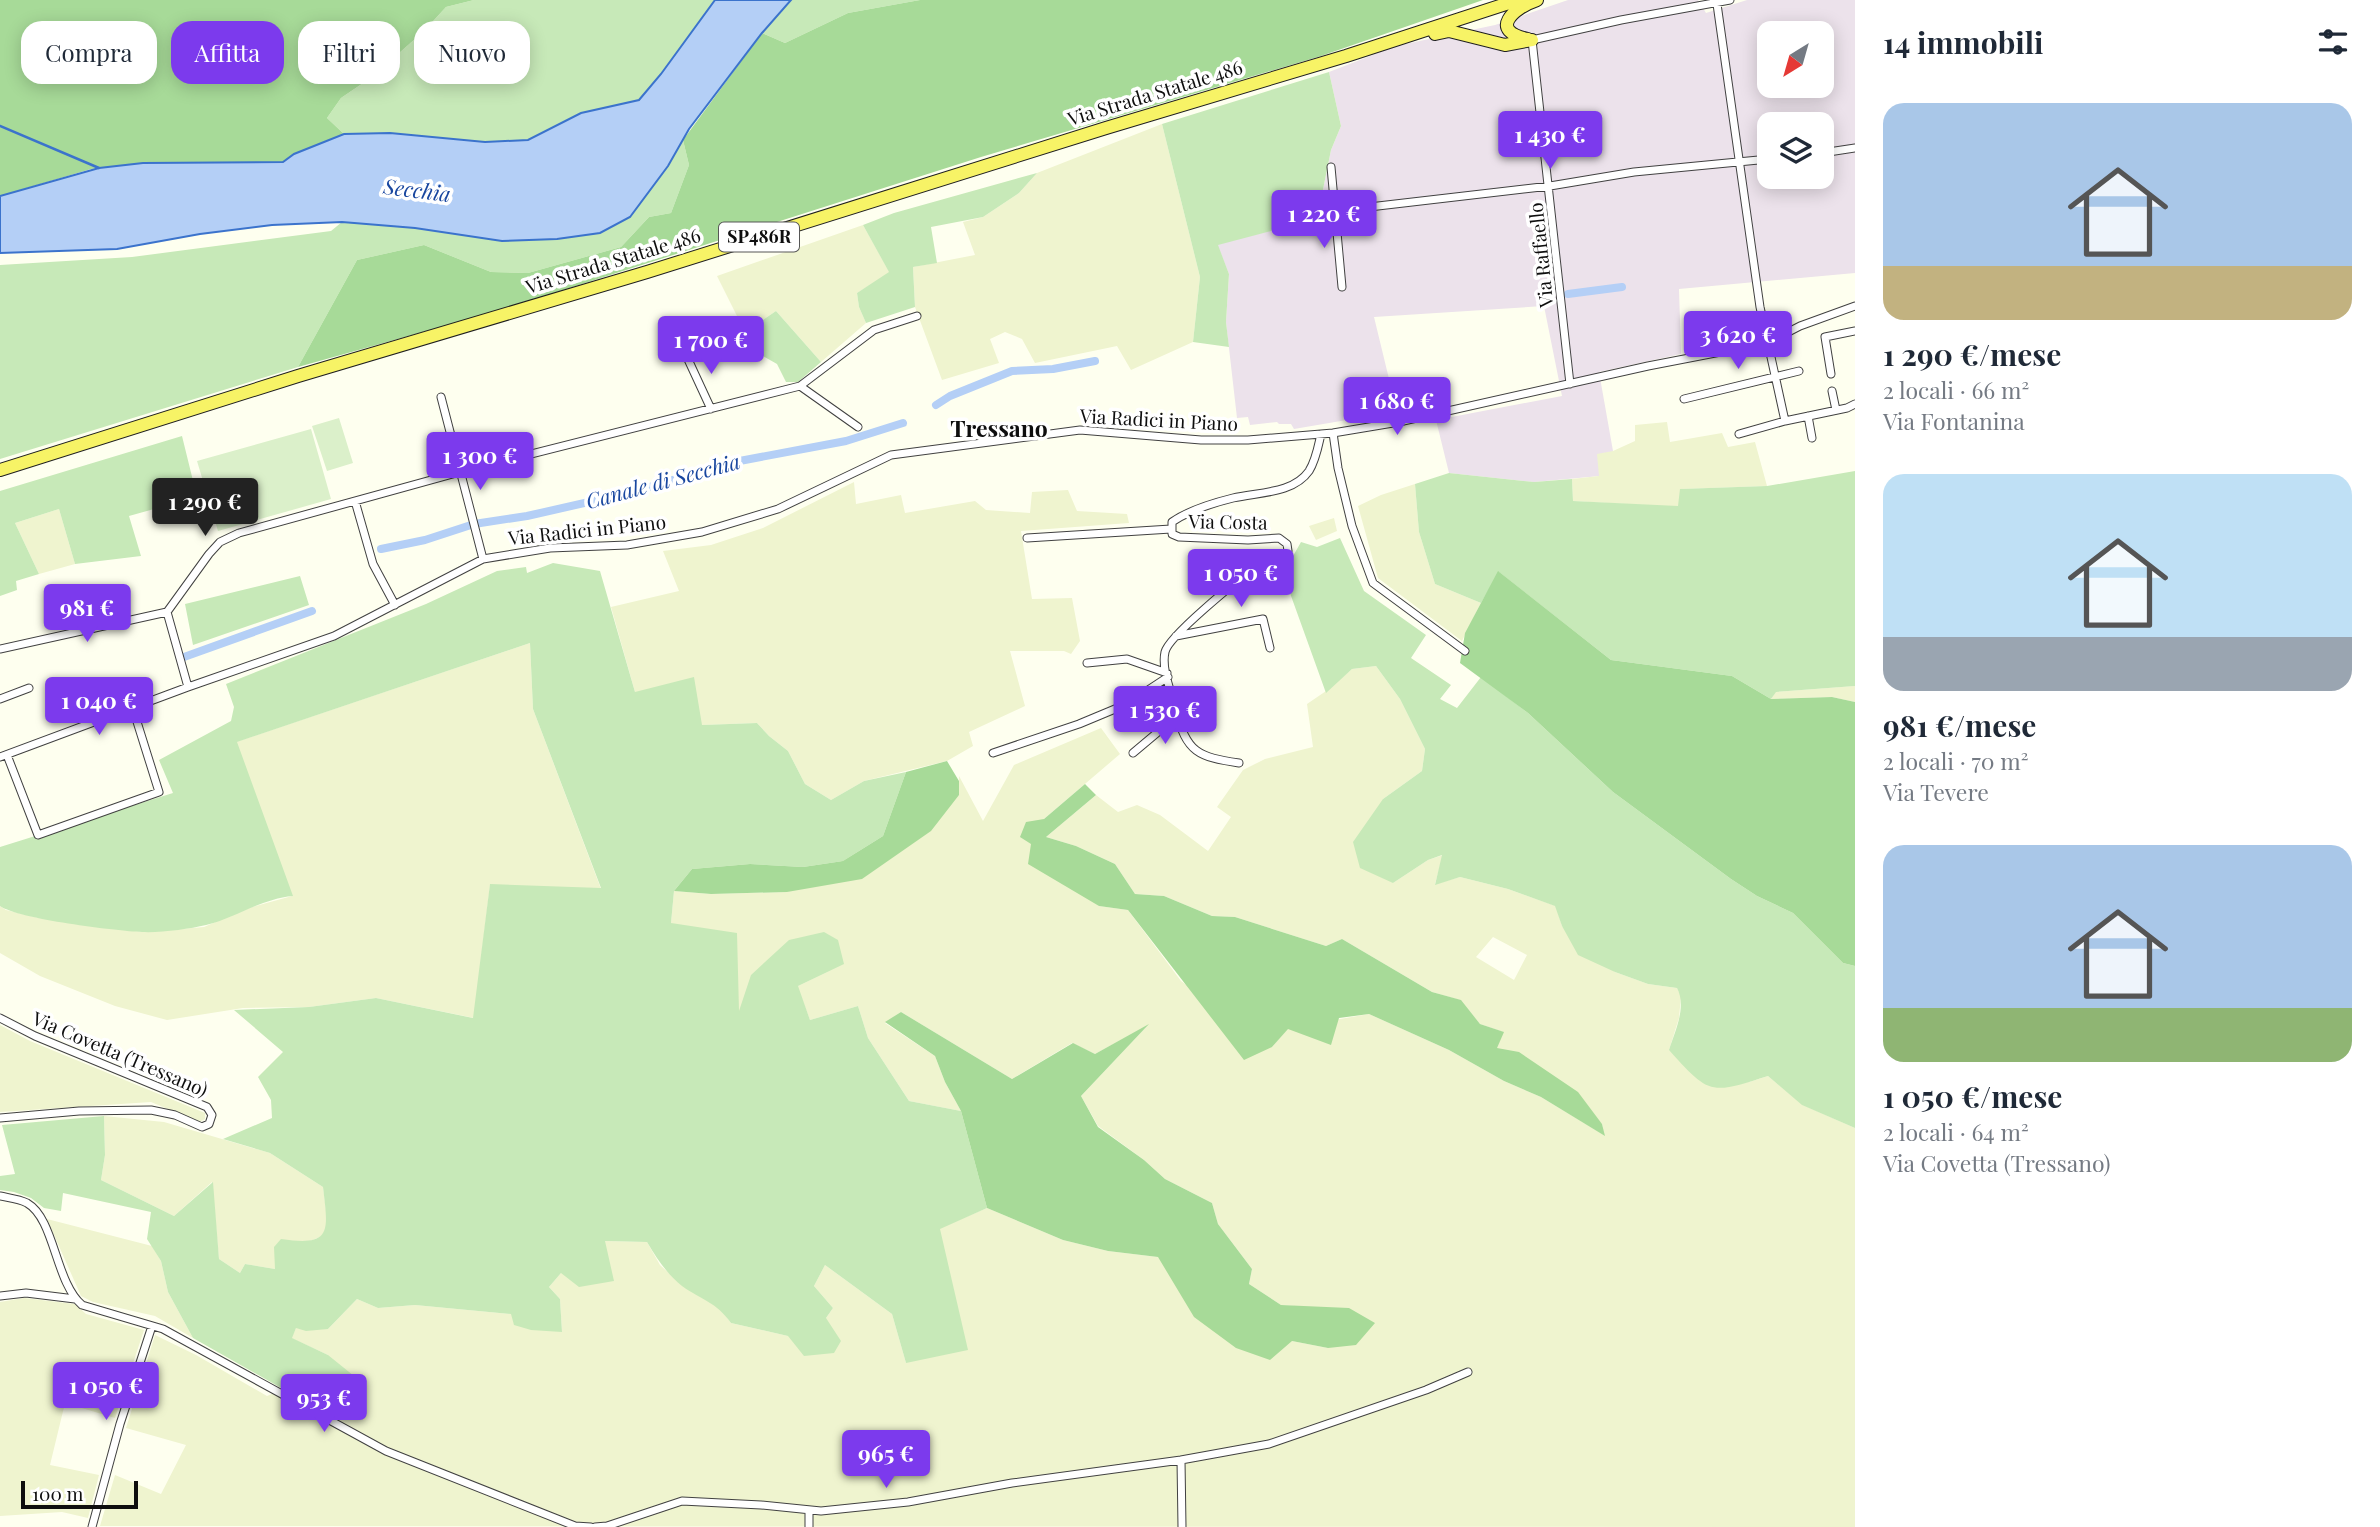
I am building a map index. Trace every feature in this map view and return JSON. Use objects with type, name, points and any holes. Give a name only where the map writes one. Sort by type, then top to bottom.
[{"type":"main road","name":"Via Strada Statale 486","points":[[0,470],[298,376],[647,272],[1387,43],[1518,0]]},
{"type":"main road","points":[[1532,40],[1514,36],[1507,24],[1509,15],[1537,0]]},
{"type":"main road","points":[[1387,43],[1406,43],[1449,31],[1505,45],[1532,40]]},
{"type":"street","points":[[1532,40],[1730,0]]},
{"type":"street","points":[[1717,4],[1760,307],[1785,421]]},
{"type":"street","name":"Via Raffaello","points":[[1532,40],[1570,384]]},
{"type":"street","points":[[1834,151],[1855,148]]},
{"type":"street","points":[[1335,211],[1550,186],[1634,172],[1757,161]]},
{"type":"street","points":[[1331,167],[1342,286]]},
{"type":"street","name":"Via Radici in Piano","points":[[4,756],[334,636],[483,559],[550,548],[627,545],[702,532],[778,509],[891,455],[1080,430],[1201,440],[1248,440],[1333,433],[1399,422],[1648,366],[1767,343],[1800,326],[1855,306]]},
{"type":"street","points":[[0,649],[167,612],[209,554],[220,542],[239,533],[460,472],[800,386],[874,330],[917,316]]},
{"type":"street","points":[[1831,374],[1825,337],[1855,331]]},
{"type":"street","points":[[686,355],[711,409]]},
{"type":"street","points":[[1684,399],[1799,371]]},
{"type":"street","points":[[800,386],[858,427]]},
{"type":"street","points":[[1832,391],[1836,410]]},
{"type":"street","points":[[441,397],[483,559]]},
{"type":"street","points":[[1739,434],[1851,406]]},
{"type":"street","points":[[1808,416],[1812,438]]},
{"type":"street","points":[[1333,433],[1338,468],[1352,526],[1373,583],[1465,651]]},
{"type":"street","name":"Via Costa","points":[[1173,637],[1250,572],[1283,559],[1288,551],[1287,544],[1279,538],[1248,540],[1179,537],[1172,534],[1172,522],[1181,516],[1232,499],[1284,488],[1300,481],[1309,471],[1321,434]]},
{"type":"street","points":[[355,501],[373,564],[395,605]]},
{"type":"street","points":[[1027,538],[1171,529]]},
{"type":"street","points":[[167,612],[188,687]]},
{"type":"street","points":[[1240,763],[1212,759],[1198,753],[1189,744],[1177,716],[1167,675],[1165,652],[1173,637],[1263,619],[1270,648]]},
{"type":"street","points":[[1087,663],[1126,659],[1167,675]]},
{"type":"street","points":[[993,753],[1079,724],[1127,704],[1167,675]]},
{"type":"street","points":[[0,699],[29,688]]},
{"type":"street","points":[[4,756],[38,835],[159,792],[133,709]]},
{"type":"street","points":[[1133,753],[1177,716]]},
{"type":"street","name":"Via Covetta (Tressano)","points":[[0,1018],[35,1036],[207,1107],[212,1115],[209,1124],[202,1127],[175,1115],[151,1110],[79,1111],[0,1118]]},
{"type":"street","points":[[0,1196],[29,1204],[40,1216],[66,1282],[75,1298],[90,1308],[163,1329],[386,1451],[575,1527],[607,1527],[682,1501],[821,1511],[908,1502],[1012,1483],[1181,1460],[1269,1444],[1426,1391],[1468,1372]]},
{"type":"street","points":[[0,1296],[26,1293],[75,1298]]},
{"type":"street","points":[[92,1527],[120,1424],[152,1326]]},
{"type":"street","points":[[1181,1460],[1182,1527]]},
{"type":"street","points":[[809,1510],[809,1527]]},
{"type":"shaded area","points":[[1568,0],[1698,0],[1706,13],[1747,0],[1855,0],[1855,273],[1679,289],[1681,354],[1599,372],[1613,451],[1600,476],[1534,482],[1449,473],[1436,420],[1562,396],[1544,306],[1374,317],[1390,383],[1374,388],[1376,415],[1294,429],[1291,424],[1277,422],[1250,425],[1248,417],[1237,418],[1226,322],[1229,274],[1217,244],[1317,219],[1331,150],[1341,126],[1329,72],[1396,46],[1495,25]]},
{"type":"green space","points":[[0,0],[474,0],[446,7],[433,21],[414,21],[414,40],[400,52],[400,21],[298,21],[298,84],[362,84],[341,98],[327,118],[344,134],[294,154],[283,162],[143,163],[91,169],[0,196]]},
{"type":"green space","points":[[474,0],[715,0],[639,100],[581,113],[528,140],[485,142],[390,133],[344,134],[327,118],[341,98],[362,84],[400,84],[400,52],[414,40],[414,84],[530,84],[530,21],[433,21],[446,7]]},
{"type":"green space","points":[[791,0],[920,0],[848,13],[785,43],[762,33]]},
{"type":"green space","points":[[920,0],[1483,0],[1321,56],[981,157],[494,312],[298,367],[357,260],[424,245],[491,272],[528,273],[621,247],[649,217],[671,213],[689,165],[683,140],[762,33],[785,43],[848,13]]},
{"type":"green space","points":[[1329,72],[1341,126],[1331,150],[1317,219],[1218,245],[1229,274],[1226,322],[1229,347],[1193,342],[1200,277],[1162,124]]},
{"type":"green space","points":[[1162,124],[1200,277],[1193,342],[1131,370],[1117,346],[1035,363],[1022,339],[1005,332],[990,339],[999,363],[942,380],[915,307],[913,267],[975,255],[963,222],[983,217],[1019,193],[1037,173]]},
{"type":"green space","points":[[683,140],[689,165],[671,213],[649,217],[621,247],[528,273],[491,272],[424,245],[357,260],[298,367],[0,459],[0,265],[132,257],[331,231],[342,222],[415,228],[502,241],[557,239],[600,233],[668,166]]},
{"type":"green space","points":[[1037,173],[1019,193],[983,217],[931,227],[937,263],[913,267],[915,307],[866,323],[859,307],[857,293],[889,272],[863,225],[894,213]]},
{"type":"green space","points":[[863,225],[890,273],[857,293],[859,307],[866,323],[821,362],[776,311],[745,332],[717,276]]},
{"type":"green space","points":[[776,311],[821,362],[798,382],[786,382],[777,364],[761,355],[745,332]]},
{"type":"green space","points":[[339,418],[353,463],[327,471],[312,426]]},
{"type":"green space","points":[[1667,422],[1670,442],[1722,433],[1728,447],[1755,442],[1767,486],[1681,489],[1679,507],[1573,501],[1572,479],[1599,476],[1597,454],[1613,451],[1635,441],[1635,425]]},
{"type":"green space","points":[[311,429],[331,499],[218,531],[197,461]]},
{"type":"green space","points":[[182,436],[197,497],[129,516],[141,556],[75,564],[59,509],[15,523],[39,574],[16,581],[17,590],[0,596],[0,491]]},
{"type":"green space","points":[[1855,471],[1855,686],[1776,692],[1771,699],[1732,676],[1611,660],[1499,572],[1481,603],[1435,584],[1419,532],[1415,484],[1449,473],[1534,482],[1572,479],[1573,501],[1678,506],[1680,489],[1767,486]]},
{"type":"green space","points":[[854,482],[856,504],[901,495],[905,513],[975,501],[986,510],[1030,513],[1032,492],[1068,490],[1077,511],[1127,514],[1129,523],[1021,531],[1032,599],[1072,598],[1080,641],[1071,654],[1064,651],[1010,651],[1025,706],[969,732],[973,746],[947,761],[864,781],[831,800],[805,784],[788,751],[757,723],[702,725],[635,692],[611,607],[679,591],[663,551],[711,545],[763,528]]},
{"type":"green space","points":[[1415,484],[1419,532],[1435,584],[1481,603],[1462,641],[1378,578],[1358,506]]},
{"type":"green space","points":[[59,509],[75,564],[39,574],[15,523]]},
{"type":"green space","points":[[1334,518],[1337,531],[1316,540],[1309,526]]},
{"type":"green space","points":[[1340,538],[1364,591],[1426,635],[1411,658],[1451,685],[1440,699],[1457,708],[1481,677],[1528,713],[1613,792],[1731,879],[1757,896],[1793,913],[1843,963],[1855,966],[1855,1128],[1802,1105],[1768,1076],[1722,1088],[1703,1083],[1669,1050],[1680,1011],[1677,988],[1648,984],[1578,955],[1562,926],[1555,906],[1508,889],[1460,877],[1435,885],[1442,855],[1428,860],[1393,883],[1360,868],[1353,842],[1383,799],[1422,771],[1425,749],[1400,699],[1376,666],[1352,669],[1326,693],[1286,582],[1288,565],[1301,542],[1317,547]]},
{"type":"green space","points":[[553,563],[600,571],[635,692],[694,677],[702,725],[757,723],[788,751],[805,784],[831,800],[864,781],[906,772],[883,836],[843,861],[803,867],[750,864],[692,869],[674,891],[671,923],[737,933],[739,1011],[751,975],[789,940],[824,932],[838,940],[844,964],[798,986],[810,1020],[858,1006],[868,1038],[909,1101],[961,1111],[987,1208],[940,1229],[968,1350],[906,1363],[892,1314],[825,1265],[814,1286],[833,1308],[826,1318],[841,1341],[834,1353],[804,1356],[788,1336],[731,1323],[714,1306],[677,1281],[647,1242],[605,1241],[614,1281],[579,1287],[561,1273],[549,1287],[560,1299],[562,1332],[531,1330],[514,1325],[511,1314],[415,1305],[378,1308],[357,1299],[328,1329],[306,1331],[296,1328],[292,1338],[328,1355],[359,1380],[361,1393],[343,1408],[322,1403],[301,1382],[283,1389],[193,1338],[168,1292],[161,1261],[147,1239],[151,1212],[63,1193],[61,1211],[44,1208],[31,1198],[0,1190],[0,1176],[15,1174],[2,1125],[104,1116],[105,1155],[101,1180],[174,1216],[213,1182],[219,1259],[240,1273],[245,1264],[275,1269],[274,1247],[281,1239],[298,1241],[318,1238],[326,1225],[323,1187],[270,1153],[223,1139],[272,1118],[271,1100],[258,1077],[283,1052],[234,1010],[309,1007],[376,998],[473,1018],[490,884],[601,888],[533,709],[530,643],[237,742],[293,896],[270,901],[217,922],[174,930],[142,932],[68,923],[10,911],[0,906],[0,847],[173,793],[159,760],[231,721],[234,707],[226,684],[426,604],[497,571],[526,567],[527,573]]},
{"type":"green space","points":[[1498,571],[1611,660],[1732,676],[1771,699],[1832,697],[1855,702],[1855,966],[1843,963],[1793,913],[1757,896],[1731,879],[1613,792],[1528,713],[1460,663],[1465,633]]},
{"type":"green space","points":[[300,576],[309,605],[193,645],[185,604]]},
{"type":"green space","points":[[530,643],[533,709],[601,889],[490,885],[474,1018],[376,998],[309,1007],[243,1008],[167,1020],[115,1006],[40,976],[0,953],[0,906],[39,918],[143,932],[204,927],[245,909],[292,896],[236,742]]},
{"type":"green space","points":[[1376,666],[1400,699],[1425,749],[1422,771],[1383,799],[1393,883],[1428,860],[1443,855],[1435,884],[1460,877],[1508,889],[1556,906],[1562,926],[1615,972],[1648,984],[1677,988],[1681,996],[1679,1018],[1669,1050],[1749,1082],[1768,1076],[1803,1105],[1855,1128],[1855,1527],[100,1526],[115,1475],[161,1494],[186,1445],[126,1428],[155,1335],[267,1396],[301,1382],[322,1403],[328,1355],[291,1338],[296,1328],[328,1329],[357,1299],[378,1308],[415,1305],[511,1314],[562,1332],[560,1299],[549,1287],[561,1273],[604,1241],[647,1242],[660,1265],[683,1286],[721,1309],[731,1323],[788,1336],[826,1318],[833,1308],[814,1286],[825,1265],[892,1314],[906,1363],[940,1228],[987,1208],[1063,1240],[1108,1251],[1158,1257],[1292,1341],[1328,1348],[1322,1308],[1281,1305],[1249,1284],[1252,1269],[1218,1224],[1212,1203],[1165,1179],[1098,1126],[1081,1096],[1147,1026],[1095,1054],[1072,1043],[1012,1079],[901,1012],[885,1023],[935,1056],[961,1111],[909,1101],[868,1038],[858,1006],[810,1020],[797,986],[739,1014],[671,923],[674,891],[711,894],[787,892],[959,795],[959,776],[983,821],[1014,765],[1101,728],[1120,754],[1044,819],[1031,844],[1099,906],[1128,910],[1181,981],[1272,1047],[1288,1028],[1369,1014],[1449,1050],[1504,1081],[1541,1097],[1604,1135],[1602,1124],[1496,1048],[1503,1032],[1480,1024],[1460,1000],[1432,992],[1342,939],[1326,946],[1235,917],[1212,916],[1164,896],[1135,894],[1115,864],[1076,846],[1046,837],[1096,795],[1118,812],[1137,805],[1160,815],[1208,851],[1231,817],[1217,807],[1243,770],[1265,759],[1313,747],[1307,704],[1352,669]],"holes":[[[1493,937],[1527,955],[1514,980],[1476,957]]]},
{"type":"green space","points":[[1855,686],[1855,702],[1832,697],[1771,699],[1775,692]]},
{"type":"green space","points":[[947,761],[959,781],[959,795],[931,831],[862,879],[787,892],[711,894],[674,891],[692,869],[750,864],[803,867],[843,861],[883,836],[906,772]]},
{"type":"green space","points":[[1085,784],[1096,795],[1046,837],[1076,846],[1115,864],[1135,894],[1164,896],[1212,916],[1235,917],[1326,946],[1342,939],[1432,992],[1461,1000],[1480,1024],[1504,1032],[1497,1048],[1519,1052],[1578,1092],[1602,1124],[1605,1136],[1541,1097],[1504,1081],[1449,1050],[1369,1014],[1339,1018],[1331,1045],[1288,1029],[1272,1047],[1244,1060],[1128,910],[1099,906],[1028,864],[1031,844],[1020,837],[1026,822],[1044,819]]},
{"type":"green space","points":[[901,1012],[1012,1079],[1073,1043],[1095,1054],[1149,1024],[1081,1096],[1098,1127],[1144,1160],[1165,1179],[1212,1203],[1218,1224],[1252,1269],[1249,1284],[1281,1305],[1349,1308],[1375,1323],[1356,1345],[1328,1348],[1292,1341],[1270,1360],[1236,1348],[1194,1317],[1158,1257],[1108,1251],[1063,1240],[987,1208],[961,1111],[935,1056],[885,1022]]},
{"type":"green space","points":[[0,1025],[30,1041],[205,1113],[205,1119],[199,1122],[151,1102],[0,1112]]},
{"type":"green space","points":[[104,1116],[164,1122],[270,1153],[323,1187],[328,1226],[322,1236],[306,1243],[275,1269],[245,1264],[240,1273],[219,1259],[212,1182],[174,1216],[101,1180],[105,1155]]},
{"type":"green space","points":[[47,1219],[152,1246],[161,1261],[168,1292],[193,1338],[155,1316],[93,1302],[81,1296]]},
{"type":"green space","points":[[24,1298],[75,1304],[86,1314],[144,1330],[115,1418],[65,1403],[50,1465],[99,1475],[88,1518],[62,1512],[0,1516],[0,1302]]},
{"type":"water","name":"Secchia","points":[[715,0],[791,0],[762,33],[689,129],[668,166],[630,217],[600,233],[557,239],[502,241],[415,228],[342,222],[272,225],[200,234],[117,249],[0,253],[0,196],[99,168],[143,163],[283,162],[294,154],[344,134],[390,133],[485,142],[528,140],[581,113],[639,100]]},
{"type":"waterway","points":[[0,126],[99,168]]},
{"type":"waterway","name":"Canale di Secchia","points":[[1568,294],[1622,287]]},
{"type":"waterway","name":"Canale di Secchia","points":[[936,405],[950,396],[1012,371],[1053,369],[1095,361]]},
{"type":"waterway","name":"Canale di Secchia","points":[[381,549],[425,540],[474,524],[527,516],[633,492],[729,463],[846,441],[903,423]]},
{"type":"waterway","name":"Canale di Secchia","points":[[184,657],[312,611]]},
{"type":"district","name":"Tressano","points":[[999,429]]}]
